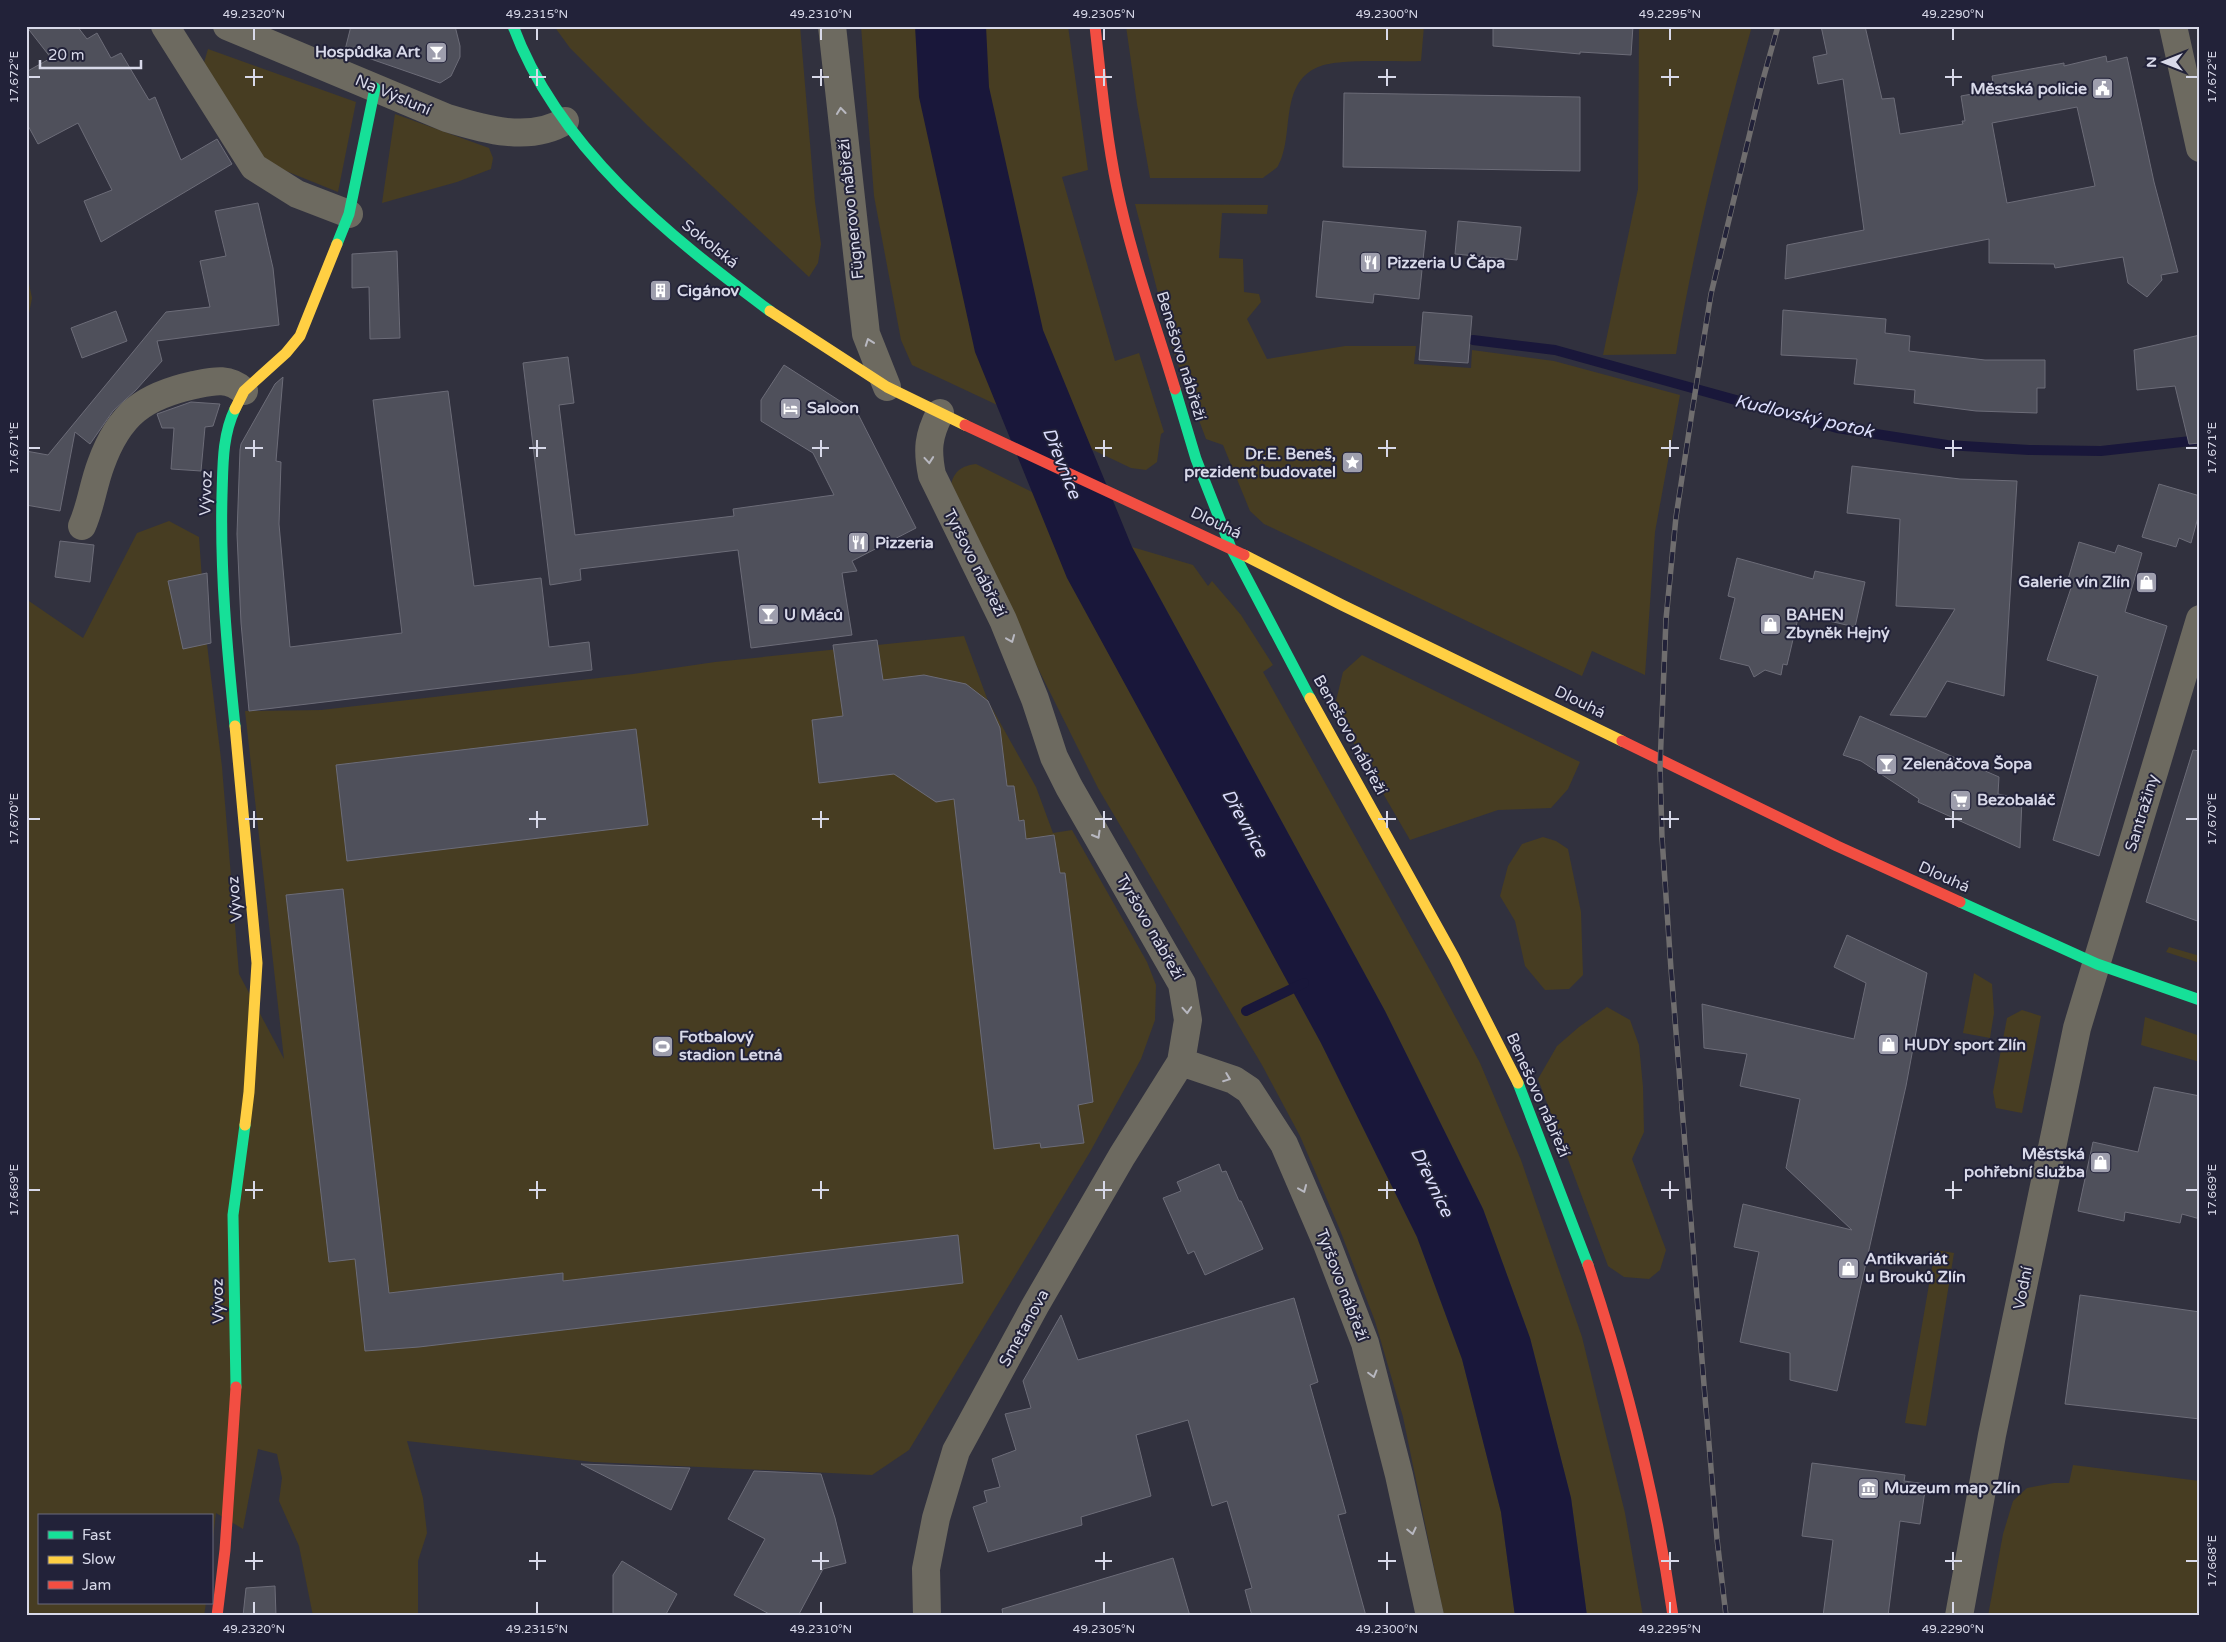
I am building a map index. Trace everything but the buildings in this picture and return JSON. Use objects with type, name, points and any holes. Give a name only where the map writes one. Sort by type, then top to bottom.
[{"type":"street","points":[[165,26],[254,167],[297,194],[349,214]]},
{"type":"street","name":"Na Výsluní","points":[[227,26],[447,118],[497,130],[535,131],[551,128],[565,121]]},
{"type":"street","name":"Sokolská","points":[[513,26],[524,56],[538,83],[565,121],[601,165],[644,210],[705,263],[787,323],[887,387],[945,416]]},
{"type":"street","name":"Fügnerovo nábřeží","points":[[832,26],[862,308],[866,334],[887,387]]},
{"type":"street","name":"Benešovo nábřeží","points":[[1095,26],[1103,100],[1117,188],[1137,264],[1196,459],[1231,548],[1311,700],[1454,957],[1524,1096],[1578,1237],[1610,1332],[1641,1449],[1666,1566],[1673,1616]]},
{"type":"street","points":[[2173,26],[2200,148]]},
{"type":"street","name":"Vývoz","points":[[217,1616],[225,1550],[237,1379],[233,1215],[248,1092],[257,963],[225,624],[221,534],[224,448],[232,416],[244,391],[286,353],[300,336],[349,214],[375,88]]},
{"type":"street","points":[[82,526],[90,509],[100,465],[115,430],[131,412],[148,400],[169,391],[211,382],[225,380],[244,391]]},
{"type":"street","name":"Dlouhá","points":[[945,416],[1231,548],[1342,605],[1837,846],[2097,964],[2200,1000]]},
{"type":"street","name":"Tyršovo nábřeží","points":[[945,416],[929,437],[928,458],[932,476],[1004,620],[1035,699],[1054,757],[1069,787],[1182,984],[1188,1020],[1181,1062],[1234,1080],[1249,1090],[1284,1144],[1327,1244],[1365,1343],[1399,1475],[1430,1616]]},
{"type":"street","name":"Santražiny","points":[[2097,964],[2194,664],[2200,619]]},
{"type":"street","name":"Vodní","points":[[1959,1616],[1992,1435],[2077,1028],[2097,964]]},
{"type":"street","name":"Smetanova","points":[[926,1616],[926,1568],[936,1518],[956,1451],[1035,1306],[1122,1156],[1181,1062]]},
{"type":"shaded area","points":[[554,26],[800,26],[815,202],[821,244],[818,263],[809,277],[647,125],[570,48]]},
{"type":"shaded area","points":[[861,26],[1068,26],[1088,170],[1062,177],[1115,361],[1139,353],[1164,432],[1161,434],[1157,462],[1146,470],[1131,468],[912,365],[901,340],[874,196]]},
{"type":"shaded area","points":[[1126,26],[1424,26],[1421,61],[1339,62],[1318,67],[1305,75],[1297,85],[1292,98],[1283,154],[1278,166],[1263,178],[1150,178]]},
{"type":"shaded area","points":[[1639,26],[1752,26],[1710,189],[1691,272],[1676,354],[1603,355],[1638,189]]},
{"type":"shaded area","points":[[208,49],[356,102],[338,192],[266,163],[203,66]]},
{"type":"shaded area","points":[[395,114],[489,148],[493,158],[491,169],[457,182],[382,203]]},
{"type":"shaded area","points":[[1135,204],[1268,205],[1267,214],[1222,213],[1219,258],[1243,259],[1244,292],[1259,294],[1261,302],[1247,319],[1267,359],[1345,346],[1416,346],[1414,364],[1471,368],[1472,350],[1554,361],[1680,395],[1655,532],[1645,675],[1592,651],[1582,676],[1264,524],[1250,511],[1223,445],[1206,439],[1172,348]]},
{"type":"shaded area","points":[[26,269],[32,298],[26,329]]},
{"type":"shaded area","points":[[976,464],[1034,493],[1068,578],[1321,1043],[1417,1237],[1462,1359],[1501,1512],[1515,1616],[1444,1616],[1403,1417],[1375,1321],[1340,1230],[1300,1136],[1262,1065],[1098,788],[950,493],[952,481],[957,472],[964,467]]},
{"type":"shaded area","points":[[169,521],[199,537],[206,636],[222,767],[239,974],[284,1059],[245,711],[321,710],[633,674],[715,662],[964,636],[988,701],[1036,787],[1053,833],[1072,830],[1147,962],[1156,985],[1155,1020],[1141,1059],[1090,1152],[909,1450],[872,1475],[593,1462],[407,1441],[423,1498],[427,1533],[418,1561],[418,1616],[313,1616],[299,1546],[279,1501],[282,1478],[277,1454],[258,1449],[243,1529],[216,1513],[212,1547],[212,1514],[38,1514],[38,1604],[206,1604],[204,1616],[26,1616],[26,599],[83,638],[137,533]]},
{"type":"shaded area","points":[[1132,547],[1193,565],[1208,586],[1212,581],[1241,615],[1273,665],[1263,672],[1480,1063],[1521,1160],[1582,1337],[1625,1513],[1643,1616],[1587,1616],[1571,1498],[1530,1338],[1483,1209],[1385,1011]]},
{"type":"shaded area","points":[[1362,655],[1580,762],[1568,789],[1551,808],[1498,810],[1410,840],[1334,709],[1343,672]]},
{"type":"shaded area","points":[[1543,837],[1556,841],[1568,849],[1581,912],[1583,975],[1569,989],[1545,990],[1525,966],[1515,921],[1500,896],[1508,866],[1522,844]]},
{"type":"shaded area","points":[[2169,947],[2200,956],[2200,963],[2166,952]]},
{"type":"shaded area","points":[[1974,973],[1992,984],[1994,1013],[1990,1038],[1963,1033]]},
{"type":"shaded area","points":[[1607,1007],[1630,1020],[1639,1045],[1643,1087],[1644,1132],[1632,1159],[1666,1250],[1660,1270],[1649,1279],[1624,1277],[1608,1266],[1538,1079],[1557,1046]]},
{"type":"shaded area","points":[[2022,1010],[2041,1016],[2022,1113],[1996,1108],[1993,1092],[2007,1018]]},
{"type":"shaded area","points":[[2145,1017],[2200,1036],[2200,1062],[2141,1045]]},
{"type":"shaded area","points":[[1935,1250],[1954,1253],[1926,1426],[1905,1423]]},
{"type":"shaded area","points":[[2073,1465],[2200,1481],[2200,1616],[1988,1616],[2003,1534],[2013,1501],[2027,1488],[2054,1483],[2069,1483]]},
{"type":"water","name":"Dřevnice","points":[[915,26],[986,26],[989,87],[1043,330],[1132,547],[1385,1011],[1483,1209],[1530,1338],[1571,1498],[1587,1616],[1515,1616],[1501,1512],[1462,1359],[1417,1237],[1321,1043],[1067,578],[975,352],[919,97]]},
{"type":"waterway","name":"Kudlovský potok","points":[[1473,340],[1555,350],[1837,428],[1947,445],[2029,450],[2101,451],[2200,440]]},
{"type":"waterway","points":[[1246,1011],[1304,983]]},
{"type":"railway","points":[[1726,1616],[1717,1539],[1671,969],[1662,838],[1660,766],[1666,619],[1676,517],[1692,412],[1711,294],[1762,83],[1778,26]]},
{"type":"traffic: fast","points":[[513,26],[533,70],[558,111],[587,150],[620,186],[656,220],[770,311]]},
{"type":"traffic: fast","points":[[337,244],[349,214],[375,88]]},
{"type":"traffic: fast","points":[[1175,389],[1196,459],[1231,548],[1310,698]]},
{"type":"traffic: fast","points":[[235,409],[225,440],[224,451],[222,553],[229,668],[235,726]]},
{"type":"traffic: fast","points":[[1960,902],[2097,964],[2200,1000]]},
{"type":"traffic: fast","points":[[1518,1083],[1588,1265]]},
{"type":"traffic: fast","points":[[236,1387],[233,1215],[245,1125]]},
{"type":"traffic: slow","points":[[235,409],[244,391],[286,353],[300,336],[337,244]]},
{"type":"traffic: slow","points":[[770,311],[887,387],[965,425]]},
{"type":"traffic: slow","points":[[1244,555],[1342,605],[1622,741]]},
{"type":"traffic: slow","points":[[1310,698],[1454,957],[1518,1083]]},
{"type":"traffic: slow","points":[[235,726],[257,963],[249,1092],[245,1125]]},
{"type":"traffic: jam","points":[[1095,26],[1107,128],[1117,188],[1136,264],[1175,389]]},
{"type":"traffic: jam","points":[[965,425],[1244,555]]},
{"type":"traffic: jam","points":[[1622,741],[1837,846],[1960,902]]},
{"type":"traffic: jam","points":[[1588,1265],[1615,1351],[1649,1483],[1673,1616]]},
{"type":"traffic: jam","points":[[217,1616],[225,1550],[236,1387]]},
{"type":"place","name":"Hospůdka Art","points":[[436,52]]},
{"type":"place","name":"Městská policie","points":[[2103,89]]},
{"type":"place","name":"Pizzeria U Čápa","points":[[1371,263]]},
{"type":"place","name":"Cigánov","points":[[661,291]]},
{"type":"place","name":"Saloon","points":[[791,408]]},
{"type":"place","name":"Dr.E. Beneš, prezident budovatel","points":[[1352,463]]},
{"type":"place","name":"Pizzeria","points":[[859,543]]},
{"type":"place","name":"Galerie vín Zlín","points":[[2146,582]]},
{"type":"place","name":"U Máců","points":[[768,615]]},
{"type":"place","name":"BAHEN Zbyněk Hejný","points":[[1770,624]]},
{"type":"place","name":"Zelenáčova Šopa","points":[[1887,764]]},
{"type":"place","name":"Bezobaláč","points":[[1961,800]]},
{"type":"place","name":"HUDY sport Zlín","points":[[1888,1045]]},
{"type":"place","name":"Fotbalový stadion Letná","points":[[663,1046]]},
{"type":"place","name":"Městská pohřební služba","points":[[2101,1163]]},
{"type":"place","name":"Antikvariát u Brouků Zlín","points":[[1849,1268]]},
{"type":"place","name":"Muzeum map Zlín","points":[[1868,1488]]}]
